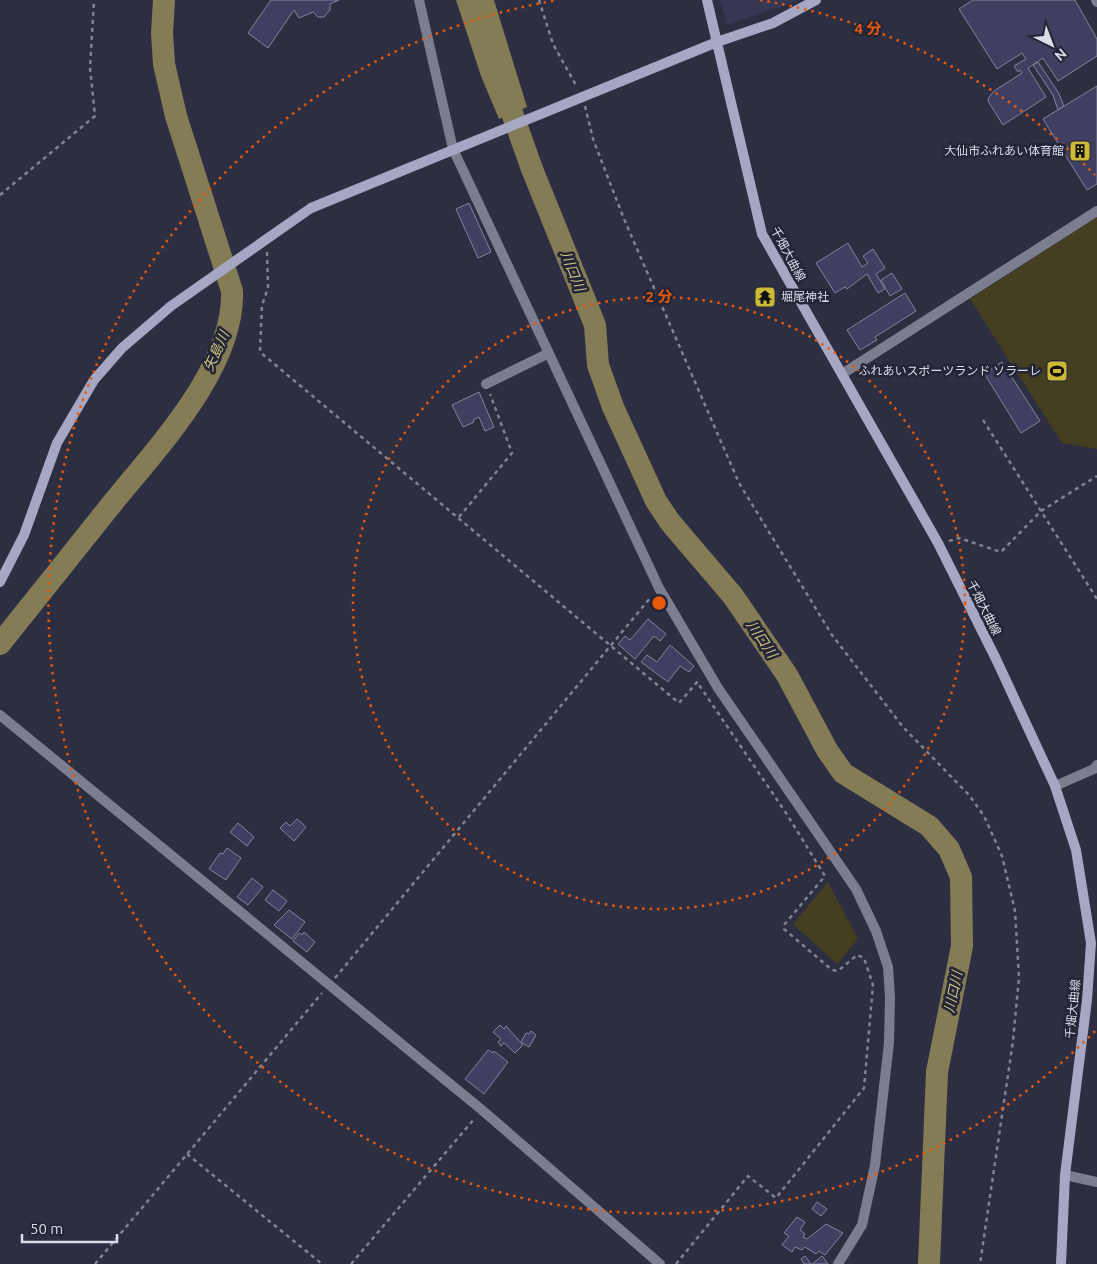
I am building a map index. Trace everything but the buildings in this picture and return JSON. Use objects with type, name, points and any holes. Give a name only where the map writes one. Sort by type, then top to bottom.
[{"type":"main road","name":"千畑大曲線","points":[[707,0],[762,234],[938,543],[996,659],[1055,786],[1076,850],[1091,943],[1087,1000],[1064,1175],[1060,1264]]},
{"type":"main road","points":[[0,582],[24,535],[58,443],[94,380],[122,348],[194,290],[311,208],[717,42],[773,23],[816,0]]},
{"type":"street","points":[[419,0],[453,149],[547,354],[659,588],[710,673],[856,889],[876,931],[888,967],[890,1025],[875,1165],[862,1225],[838,1264]]},
{"type":"street","points":[[842,374],[1097,211]]},
{"type":"street","points":[[486,384],[547,354]]},
{"type":"street","points":[[0,715],[482,1110],[660,1264]]},
{"type":"street","points":[[1055,786],[1096,769]]},
{"type":"street","points":[[1064,1175],[1097,1182]]},
{"type":"path","points":[[0,195],[95,116],[90,68],[94,0]]},
{"type":"path","points":[[538,0],[553,44],[578,99],[624,218],[739,483],[832,634],[903,727],[969,795],[984,816],[1002,856],[1015,910],[1019,977],[1014,1041],[980,1264]]},
{"type":"path","points":[[264,241],[268,288],[262,305],[260,352],[611,644],[679,703],[697,682],[710,673]]},
{"type":"path","points":[[459,518],[512,454],[486,384]]},
{"type":"path","points":[[983,420],[1097,599]]},
{"type":"path","points":[[938,543],[959,538],[1001,552],[1041,511],[1097,476]]},
{"type":"path","points":[[95,1264],[659,588]]},
{"type":"path","points":[[676,1264],[748,1176],[776,1198],[864,1088],[873,985],[864,958],[857,955],[838,971],[832,970],[784,929],[784,925],[825,876],[786,813],[697,682]]},
{"type":"path","points":[[351,1264],[482,1110]]},
{"type":"path","points":[[187,1154],[322,1264]]},
{"type":"shaded area","points":[[456,0],[494,0],[527,107],[499,119],[481,76]]},
{"type":"shaded area","points":[[720,0],[801,0],[727,25]]},
{"type":"shaded area","name":"ふれあいスポーツランド ソラーレ","points":[[1097,217],[1097,449],[1062,443],[970,299]]},
{"type":"shaded area","points":[[828,882],[858,939],[837,964],[793,924]]},
{"type":"waterway","name":"矢島川","points":[[0,644],[168,436],[188,408],[206,379],[220,350],[229,320],[232,291],[176,116],[164,64],[162,33],[164,0]]},
{"type":"waterway","name":"川口川","points":[[502,85],[532,169],[595,325],[598,365],[613,407],[656,501],[670,522],[733,596],[787,675],[827,750],[843,773],[929,826],[949,849],[961,877],[962,946],[937,1072],[929,1264]]},
{"type":"place","name":"大仙市ふれあい体育館","points":[[1080,151]]},
{"type":"place","name":"堀尾神社","points":[[765,297]]},
{"type":"place","name":"ふれあいスポーツランド ソラーレ","points":[[1057,371]]}]
